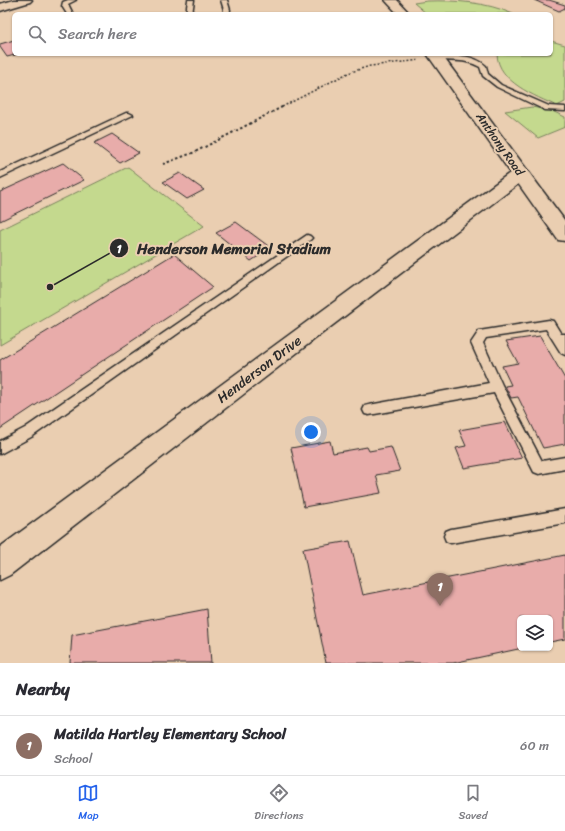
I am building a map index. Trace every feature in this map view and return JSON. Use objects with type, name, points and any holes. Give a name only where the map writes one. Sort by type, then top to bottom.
[{"type":"street","points":[[0,8],[26,0]]},
{"type":"street","points":[[391,0],[402,12]]},
{"type":"street","name":"Anthony Road","points":[[436,56],[565,235]]},
{"type":"street","name":"Henderson Drive","points":[[0,565],[321,322],[520,174]]},
{"type":"lane","points":[[68,12],[64,6],[65,3],[73,0]]},
{"type":"lane","points":[[189,12],[191,0]]},
{"type":"lane","points":[[224,0],[226,12]]},
{"type":"lane","points":[[436,56],[458,57],[475,61],[483,66],[486,75],[499,86],[548,108],[565,109]]},
{"type":"lane","points":[[0,176],[129,115]]},
{"type":"lane","points":[[0,448],[29,432],[307,238]]},
{"type":"lane","points":[[565,350],[561,339],[549,324],[483,334],[477,343],[497,387],[539,468],[565,463]]},
{"type":"lane","points":[[369,410],[497,387]]},
{"type":"lane","points":[[451,536],[565,516]]},
{"type":"path","points":[[163,164],[195,152],[348,73],[370,66],[436,56]]},
{"type":"green space","points":[[427,1],[449,1],[482,4],[508,12],[425,12],[414,3]]},
{"type":"green space","points":[[553,42],[565,45],[565,102],[557,106],[529,93],[511,80],[504,73],[499,64],[497,56],[553,56]]},
{"type":"green space","points":[[532,107],[552,111],[565,117],[565,127],[538,138],[505,111]]},
{"type":"green space","points":[[128,167],[204,226],[0,345],[0,230]]},
{"type":"building","points":[[534,0],[549,0],[565,5],[565,8],[559,11]]},
{"type":"building","points":[[12,41],[12,56],[7,57],[0,47],[0,44]]},
{"type":"building","points":[[112,134],[139,153],[120,163],[94,143]]},
{"type":"building","points":[[63,163],[84,180],[0,221],[0,192]]},
{"type":"building","points":[[180,173],[204,190],[187,199],[163,182]]},
{"type":"building","points":[[236,222],[271,248],[251,261],[216,233]]},
{"type":"building","points":[[174,254],[213,287],[0,429],[0,360]]},
{"type":"building","points":[[540,336],[565,379],[565,444],[543,448],[518,397],[511,398],[505,386],[511,385],[502,366],[518,363],[506,341]]},
{"type":"building","points":[[505,422],[522,458],[464,468],[456,448],[466,446],[459,430]]},
{"type":"building","points":[[330,441],[333,453],[367,447],[369,451],[391,447],[400,471],[376,475],[381,493],[304,507],[291,448]]},
{"type":"building","points":[[350,541],[363,595],[565,555],[565,639],[553,641],[553,615],[517,615],[517,649],[453,663],[326,663],[303,549]]},
{"type":"building","points":[[207,609],[211,663],[70,663],[72,635]]},
{"type":"place","name":"Henderson Memorial Stadium","points":[[50,287]]},
{"type":"place","name":"Matilda Hartley Elementary School","points":[[440,606]]}]
